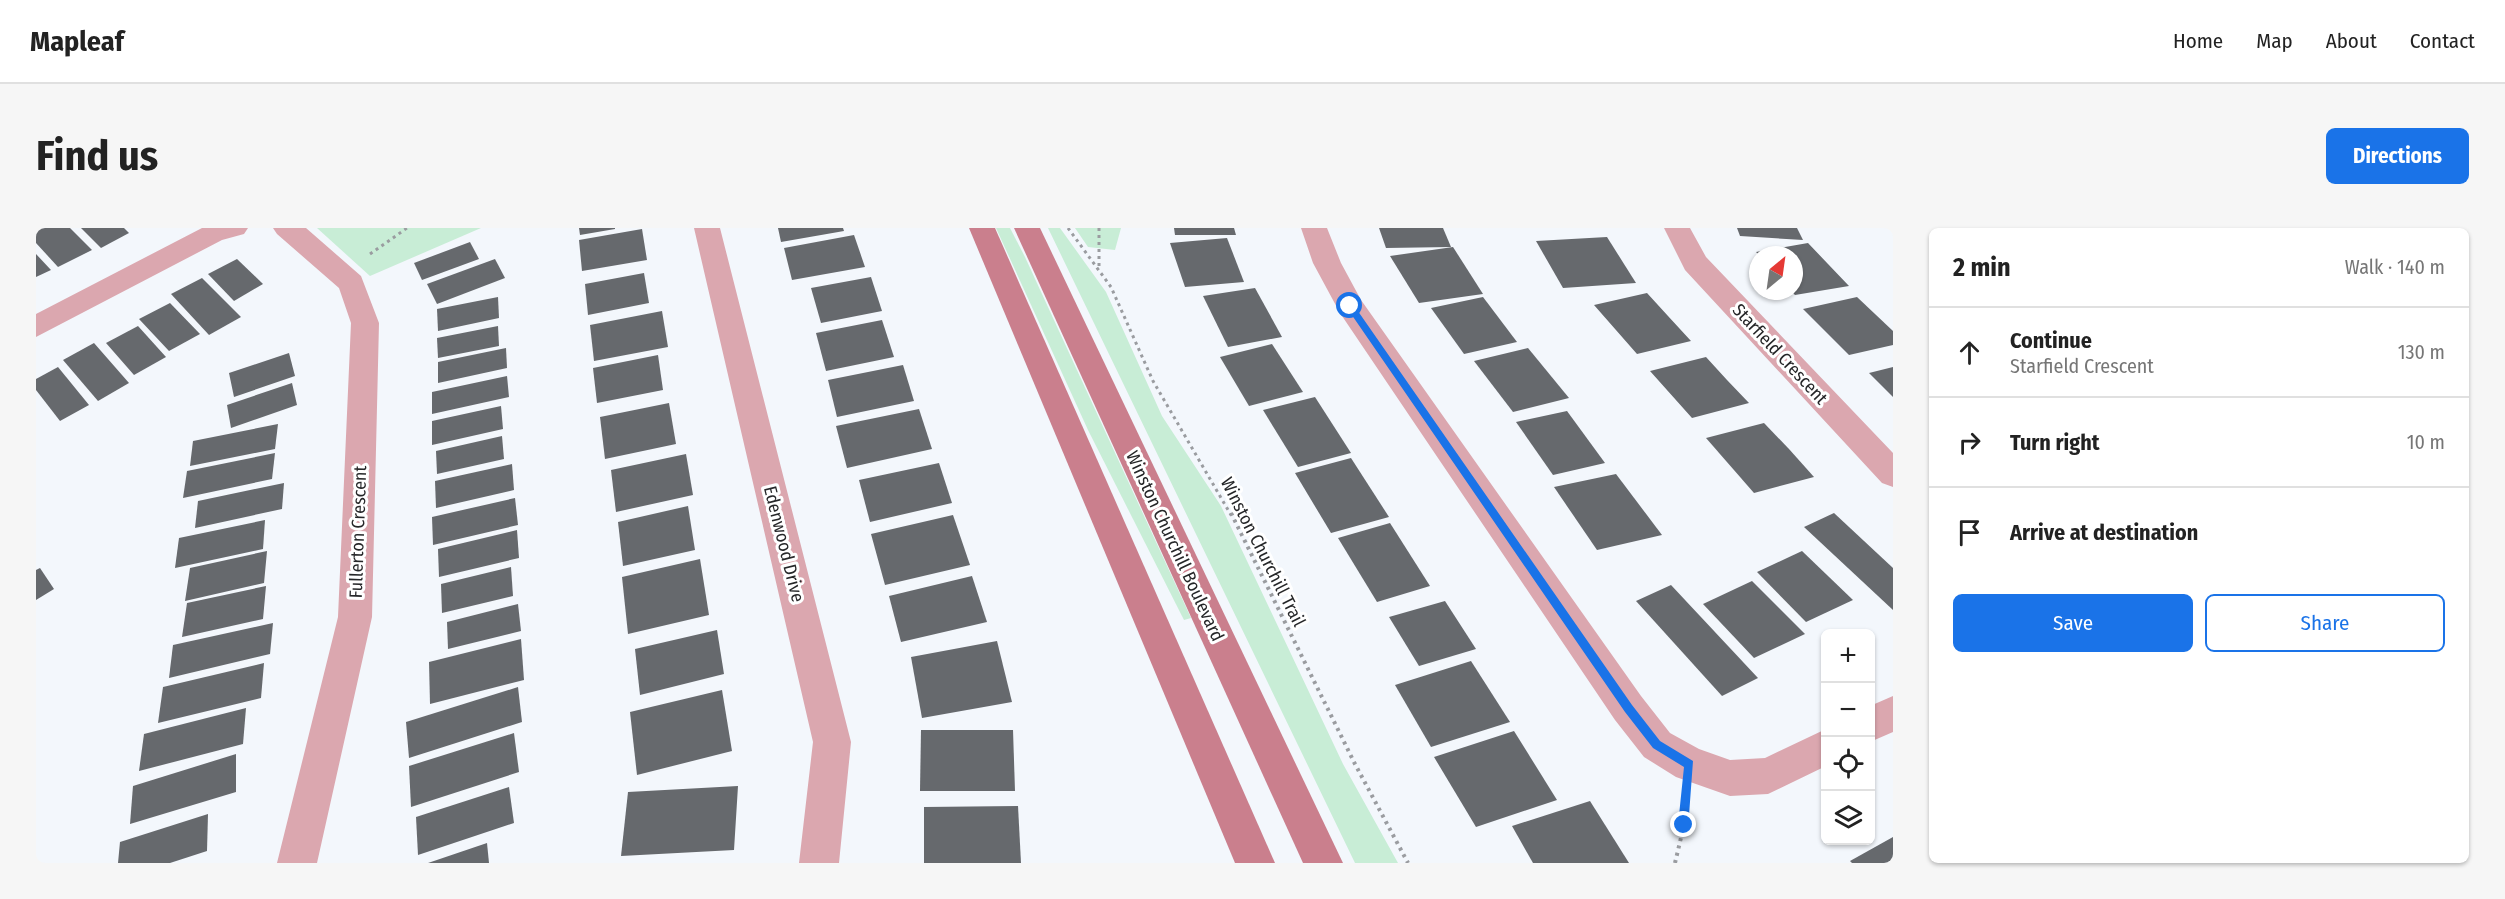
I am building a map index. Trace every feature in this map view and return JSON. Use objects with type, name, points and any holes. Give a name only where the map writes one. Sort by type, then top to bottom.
[{"type":"main road","points":[[982,228],[1255,863]]},
{"type":"main road","name":"Winston Churchill Boulevard","points":[[1027,228],[1323,863]]},
{"type":"street","points":[[36,327],[214,233],[235,228]]},
{"type":"street","name":"Fullerton Crescent","points":[[286,228],[296,233],[351,283],[365,323],[355,617],[297,863]]},
{"type":"street","name":"Edenwood Drive","points":[[707,228],[832,742],[819,863]]},
{"type":"street","points":[[1314,228],[1327,263],[1350,306],[1657,745],[1689,764],[1730,778],[1768,776],[1821,750]]},
{"type":"street","name":"Starfield Crescent","points":[[1677,228],[1695,263],[1893,474]]},
{"type":"street","points":[[1875,722],[1893,713]]},
{"type":"path","points":[[370,254],[406,228]]},
{"type":"path","name":"Winston Churchill Trail","points":[[1068,228],[1111,287],[1152,381],[1184,438],[1227,506],[1355,764],[1408,863]]},
{"type":"path","points":[[1099,228],[1099,271]]},
{"type":"path","points":[[1675,863],[1684,825],[1689,764]]},
{"type":"green space","points":[[317,228],[481,228],[370,276]]},
{"type":"green space","points":[[996,228],[1010,228],[1025,257],[1191,618],[1184,620],[1088,430]]},
{"type":"green space","points":[[1048,228],[1060,228],[1106,292],[1162,416],[1221,506],[1343,764],[1398,863],[1355,863]]},
{"type":"green space","points":[[1075,228],[1121,228],[1115,250],[1088,247]]},
{"type":"building","points":[[70,228],[92,250],[58,267],[36,243],[36,230]]},
{"type":"building","points":[[81,228],[124,228],[129,233],[101,248]]},
{"type":"building","points":[[579,228],[615,228],[615,229],[580,235]]},
{"type":"building","points":[[778,228],[843,228],[844,231],[781,242]]},
{"type":"building","points":[[1174,228],[1234,228],[1236,235],[1175,235]]},
{"type":"building","points":[[1379,228],[1443,228],[1451,247],[1386,248]]},
{"type":"building","points":[[1737,228],[1797,228],[1803,240],[1740,236]]},
{"type":"building","points":[[642,229],[647,260],[582,271],[579,240]]},
{"type":"building","points":[[854,235],[865,267],[792,280],[784,248]]},
{"type":"building","points":[[1607,237],[1636,283],[1563,288],[1536,241]]},
{"type":"building","points":[[1227,238],[1244,282],[1185,287],[1170,243]]},
{"type":"building","points":[[470,242],[479,259],[422,280],[414,263]]},
{"type":"building","points":[[1808,243],[1849,286],[1803,294],[1803,246],[1791,246]]},
{"type":"building","points":[[1453,247],[1483,294],[1419,303],[1390,256]]},
{"type":"building","points":[[36,254],[51,270],[36,277]]},
{"type":"building","points":[[237,259],[263,284],[234,301],[208,274]]},
{"type":"building","points":[[495,259],[505,278],[437,304],[427,284]]},
{"type":"building","points":[[644,273],[649,303],[588,315],[585,284]]},
{"type":"building","points":[[871,277],[882,311],[821,323],[811,288]]},
{"type":"building","points":[[202,278],[241,317],[209,335],[171,294]]},
{"type":"building","points":[[1255,288],[1282,337],[1228,347],[1203,296]]},
{"type":"building","points":[[1647,293],[1691,341],[1637,354],[1594,305]]},
{"type":"building","points":[[498,297],[499,318],[438,331],[437,309]]},
{"type":"building","points":[[1483,297],[1517,342],[1464,354],[1431,308]]},
{"type":"building","points":[[1857,297],[1893,331],[1893,345],[1849,355],[1803,309]]},
{"type":"building","points":[[170,303],[200,334],[169,351],[139,319]]},
{"type":"building","points":[[662,311],[668,347],[594,361],[590,325]]},
{"type":"building","points":[[882,320],[894,357],[826,371],[816,333]]},
{"type":"building","points":[[138,326],[166,357],[134,375],[106,343]]},
{"type":"building","points":[[498,326],[499,346],[438,358],[437,338]]},
{"type":"building","points":[[94,343],[129,383],[98,401],[63,360]]},
{"type":"building","points":[[1272,344],[1303,392],[1249,406],[1220,357]]},
{"type":"building","points":[[506,348],[507,368],[438,383],[438,362]]},
{"type":"building","points":[[1528,348],[1569,398],[1513,412],[1474,361]]},
{"type":"building","points":[[289,353],[295,376],[234,397],[229,373]]},
{"type":"building","points":[[658,355],[663,390],[597,403],[593,368]]},
{"type":"building","points":[[1706,357],[1749,403],[1692,418],[1650,371]]},
{"type":"building","points":[[903,365],[914,401],[837,417],[828,380]]},
{"type":"building","points":[[58,367],[89,405],[60,421],[36,390],[36,379]]},
{"type":"building","points":[[1893,367],[1893,397],[1869,373]]},
{"type":"building","points":[[507,376],[509,397],[432,414],[432,392]]},
{"type":"building","points":[[292,383],[297,405],[231,428],[227,405]]},
{"type":"building","points":[[1315,397],[1351,453],[1298,467],[1263,410]]},
{"type":"building","points":[[669,403],[676,444],[605,459],[600,417]]},
{"type":"building","points":[[501,406],[503,429],[432,445],[432,421]]},
{"type":"building","points":[[919,409],[932,449],[847,468],[836,426]]},
{"type":"building","points":[[1567,411],[1605,463],[1553,475],[1516,422]]},
{"type":"building","points":[[1764,423],[1814,477],[1754,493],[1706,438]]},
{"type":"building","points":[[278,424],[275,449],[190,466],[193,441]]},
{"type":"building","points":[[502,436],[504,459],[437,474],[436,451]]},
{"type":"building","points":[[275,453],[272,479],[183,498],[187,471]]},
{"type":"building","points":[[686,454],[693,495],[616,512],[611,470]]},
{"type":"building","points":[[1351,458],[1389,517],[1331,533],[1295,473]]},
{"type":"building","points":[[939,463],[952,503],[870,522],[859,480]]},
{"type":"building","points":[[512,464],[514,490],[436,508],[435,481]]},
{"type":"building","points":[[1616,474],[1662,535],[1597,550],[1554,487]]},
{"type":"building","points":[[284,483],[282,509],[195,528],[198,501]]},
{"type":"building","points":[[515,498],[518,525],[433,545],[432,517]]},
{"type":"building","points":[[688,506],[695,550],[623,566],[618,522]]},
{"type":"building","points":[[1834,513],[1893,568],[1893,610],[1804,527]]},
{"type":"building","points":[[953,515],[970,565],[885,585],[871,534]]},
{"type":"building","points":[[265,520],[263,549],[175,568],[179,538]]},
{"type":"building","points":[[1390,523],[1430,586],[1377,602],[1338,538]]},
{"type":"building","points":[[517,530],[519,558],[439,577],[438,549]]},
{"type":"building","points":[[267,551],[264,583],[185,601],[190,568]]},
{"type":"building","points":[[1802,551],[1853,600],[1806,622],[1757,572]]},
{"type":"building","points":[[700,559],[709,615],[628,634],[622,577]]},
{"type":"building","points":[[511,567],[513,596],[442,613],[441,584]]},
{"type":"building","points":[[40,568],[54,589],[36,600],[36,570]]},
{"type":"building","points":[[972,576],[987,622],[901,642],[889,596]]},
{"type":"building","points":[[1752,581],[1805,634],[1754,658],[1703,604]]},
{"type":"building","points":[[1671,585],[1758,678],[1722,696],[1636,601]]},
{"type":"building","points":[[266,586],[263,619],[182,637],[187,603]]},
{"type":"building","points":[[1445,601],[1476,649],[1419,666],[1389,617]]},
{"type":"building","points":[[518,604],[521,631],[448,649],[447,622]]},
{"type":"building","points":[[273,623],[270,654],[169,678],[173,645]]},
{"type":"building","points":[[717,630],[724,674],[640,695],[635,649]]},
{"type":"building","points":[[521,639],[524,680],[430,704],[429,662]]},
{"type":"building","points":[[997,641],[1012,702],[922,718],[911,657]]},
{"type":"building","points":[[1471,661],[1510,722],[1431,747],[1395,685]]},
{"type":"building","points":[[264,663],[261,698],[158,723],[163,687]]},
{"type":"building","points":[[518,687],[522,722],[409,758],[406,722]]},
{"type":"building","points":[[722,690],[732,751],[637,775],[630,712]]},
{"type":"building","points":[[246,708],[243,744],[139,771],[144,734]]},
{"type":"building","points":[[921,730],[1013,730],[1015,791],[920,791]]},
{"type":"building","points":[[1514,731],[1557,800],[1476,827],[1434,757]]},
{"type":"building","points":[[514,733],[519,772],[411,807],[409,766]]},
{"type":"building","points":[[236,754],[236,792],[130,824],[133,786]]},
{"type":"building","points":[[738,786],[734,850],[621,856],[628,792]]},
{"type":"building","points":[[509,787],[514,823],[418,855],[416,817]]},
{"type":"building","points":[[1590,801],[1629,863],[1533,863],[1512,826]]},
{"type":"building","points":[[1018,806],[1021,863],[924,863],[924,807]]},
{"type":"building","points":[[208,814],[207,851],[170,863],[118,863],[120,842]]},
{"type":"building","points":[[1893,837],[1893,863],[1852,863],[1850,861]]},
{"type":"building","points":[[487,843],[489,863],[428,863]]},
{"type":"route","points":[[1350,306],[1628,708],[1657,745],[1689,764],[1684,825]]}]
